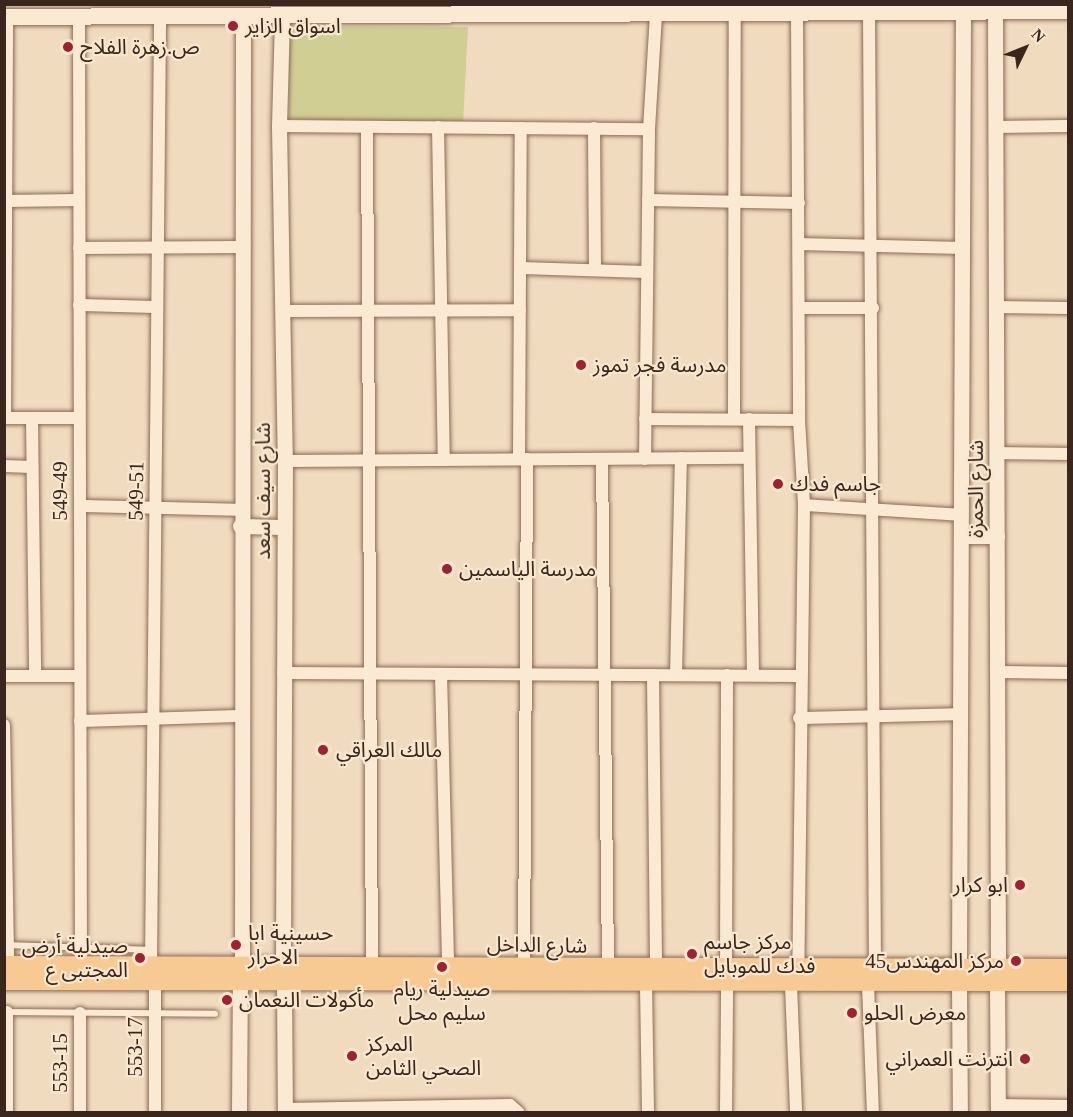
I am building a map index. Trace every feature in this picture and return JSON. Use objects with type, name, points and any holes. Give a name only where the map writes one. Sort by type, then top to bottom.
[{"type":"main road","points":[[6,17],[282,18],[1068,11]]},
{"type":"main road","name":"شارع الداخل","points":[[6,970],[81,957],[241,974],[646,984],[726,977],[998,975],[1068,968]]},
{"type":"main road","name":"شارع الداخل","points":[[6,970],[152,965]]},
{"type":"main road","name":"شارع الداخل","points":[[283,974],[372,966],[448,966],[656,969],[726,977]]},
{"type":"main road","name":"شارع الداخل","points":[[998,975],[1068,982]]},
{"type":"street","name":"شارع الحمزة","points":[[995,10],[998,1109]]},
{"type":"street","name":"شارع الحمزة","points":[[960,1113],[963,11]]},
{"type":"street","points":[[796,1113],[794,977],[804,505],[799,420],[797,13]]},
{"type":"street","points":[[869,13],[874,508],[871,976],[873,1113]]},
{"type":"street","points":[[645,459],[649,129],[656,14]]},
{"type":"street","points":[[734,418],[735,14]]},
{"type":"street","name":"549-49","points":[[79,16],[81,957]]},
{"type":"street","points":[[6,17],[5,418],[80,418]]},
{"type":"street","name":"549-51","points":[[152,965],[160,18]]},
{"type":"street","name":"شارع سيف سعد","points":[[239,1113],[241,974],[240,247],[243,18]]},
{"type":"street","name":"شارع سيف سعد","points":[[282,18],[279,126],[285,461],[283,673],[285,1111]]},
{"type":"street","points":[[279,126],[649,129]]},
{"type":"street","points":[[996,127],[1068,126]]},
{"type":"street","points":[[367,127],[372,966]]},
{"type":"street","points":[[438,127],[444,460]]},
{"type":"street","points":[[521,128],[520,310],[526,674],[524,967]]},
{"type":"street","points":[[594,128],[595,270]]},
{"type":"street","points":[[5,201],[79,200]]},
{"type":"street","points":[[648,200],[799,203]]},
{"type":"street","points":[[799,244],[962,248]]},
{"type":"street","points":[[79,248],[240,247]]},
{"type":"street","points":[[520,268],[647,272]]},
{"type":"street","points":[[79,305],[157,307]]},
{"type":"street","points":[[996,307],[1068,308]]},
{"type":"street","points":[[799,308],[873,308]]},
{"type":"street","points":[[283,311],[520,310]]},
{"type":"street","points":[[32,418],[35,676]]},
{"type":"street","points":[[645,419],[799,420]]},
{"type":"street","points":[[749,419],[753,675]]},
{"type":"street","points":[[997,453],[1068,454]]},
{"type":"street","points":[[676,675],[681,458]]},
{"type":"street","points":[[285,461],[749,458]]},
{"type":"street","points":[[602,459],[608,968]]},
{"type":"street","points":[[4,466],[32,467]]},
{"type":"street","points":[[804,505],[961,515]]},
{"type":"street","points":[[80,506],[240,510]]},
{"type":"street","points":[[240,526],[284,527]]},
{"type":"street","points":[[961,536],[997,536]]},
{"type":"street","points":[[997,672],[1068,673]]},
{"type":"street","points":[[283,673],[799,676]]},
{"type":"street","points":[[441,674],[448,966]]},
{"type":"street","points":[[653,675],[656,969]]},
{"type":"street","points":[[726,1113],[728,675]]},
{"type":"street","points":[[4,676],[80,676]]},
{"type":"street","points":[[799,718],[960,714]]},
{"type":"street","points":[[80,721],[239,716]]},
{"type":"street","points":[[4,725],[6,970]]},
{"type":"street","name":"553-17","points":[[152,965],[155,1013],[155,1113]]},
{"type":"street","points":[[646,984],[648,1113]]},
{"type":"street","points":[[6,1012],[7,1113]]},
{"type":"street","name":"553-15","points":[[80,1013],[80,1113]]},
{"type":"street","points":[[285,1111],[446,1109],[510,1105],[518,1113]]},
{"type":"street","points":[[998,1109],[1068,1106]]},
{"type":"lane","points":[[6,945],[81,957]]},
{"type":"lane","points":[[6,1012],[215,1014]]},
{"type":"shaded area","points":[[289,26],[468,27],[463,124],[289,119]]},
{"type":"place","name":"اسواق الزاير","points":[[233,26]]},
{"type":"place","name":"ص.زهرة الفلاح","points":[[68,47]]},
{"type":"place","name":"مدرسة فجر تموز","points":[[581,365]]},
{"type":"place","name":"جاسم فدك","points":[[778,484]]},
{"type":"place","name":"مدرسة الياسمين","points":[[447,569]]},
{"type":"place","name":"مالك العراقي","points":[[323,750]]},
{"type":"place","name":"ابو كرار","points":[[1020,885]]},
{"type":"place","name":"حسينية ابا الاحرار","points":[[236,945]]},
{"type":"place","name":"مركز جاسم فدك للموبايل","points":[[692,954]]},
{"type":"place","name":"صيدلية أرض المجتبى ع","points":[[140,958]]},
{"type":"place","name":"مركز المهندس45","points":[[1016,961]]},
{"type":"place","name":"صيدلية ريام سليم محل","points":[[442,967]]},
{"type":"place","name":"مأكولات النعمان","points":[[227,1000]]},
{"type":"place","name":"معرض الحلو","points":[[852,1013]]},
{"type":"place","name":"المركز الصحي الثامن","points":[[352,1056]]},
{"type":"place","name":"انترنت العمراني","points":[[1025,1059]]}]
